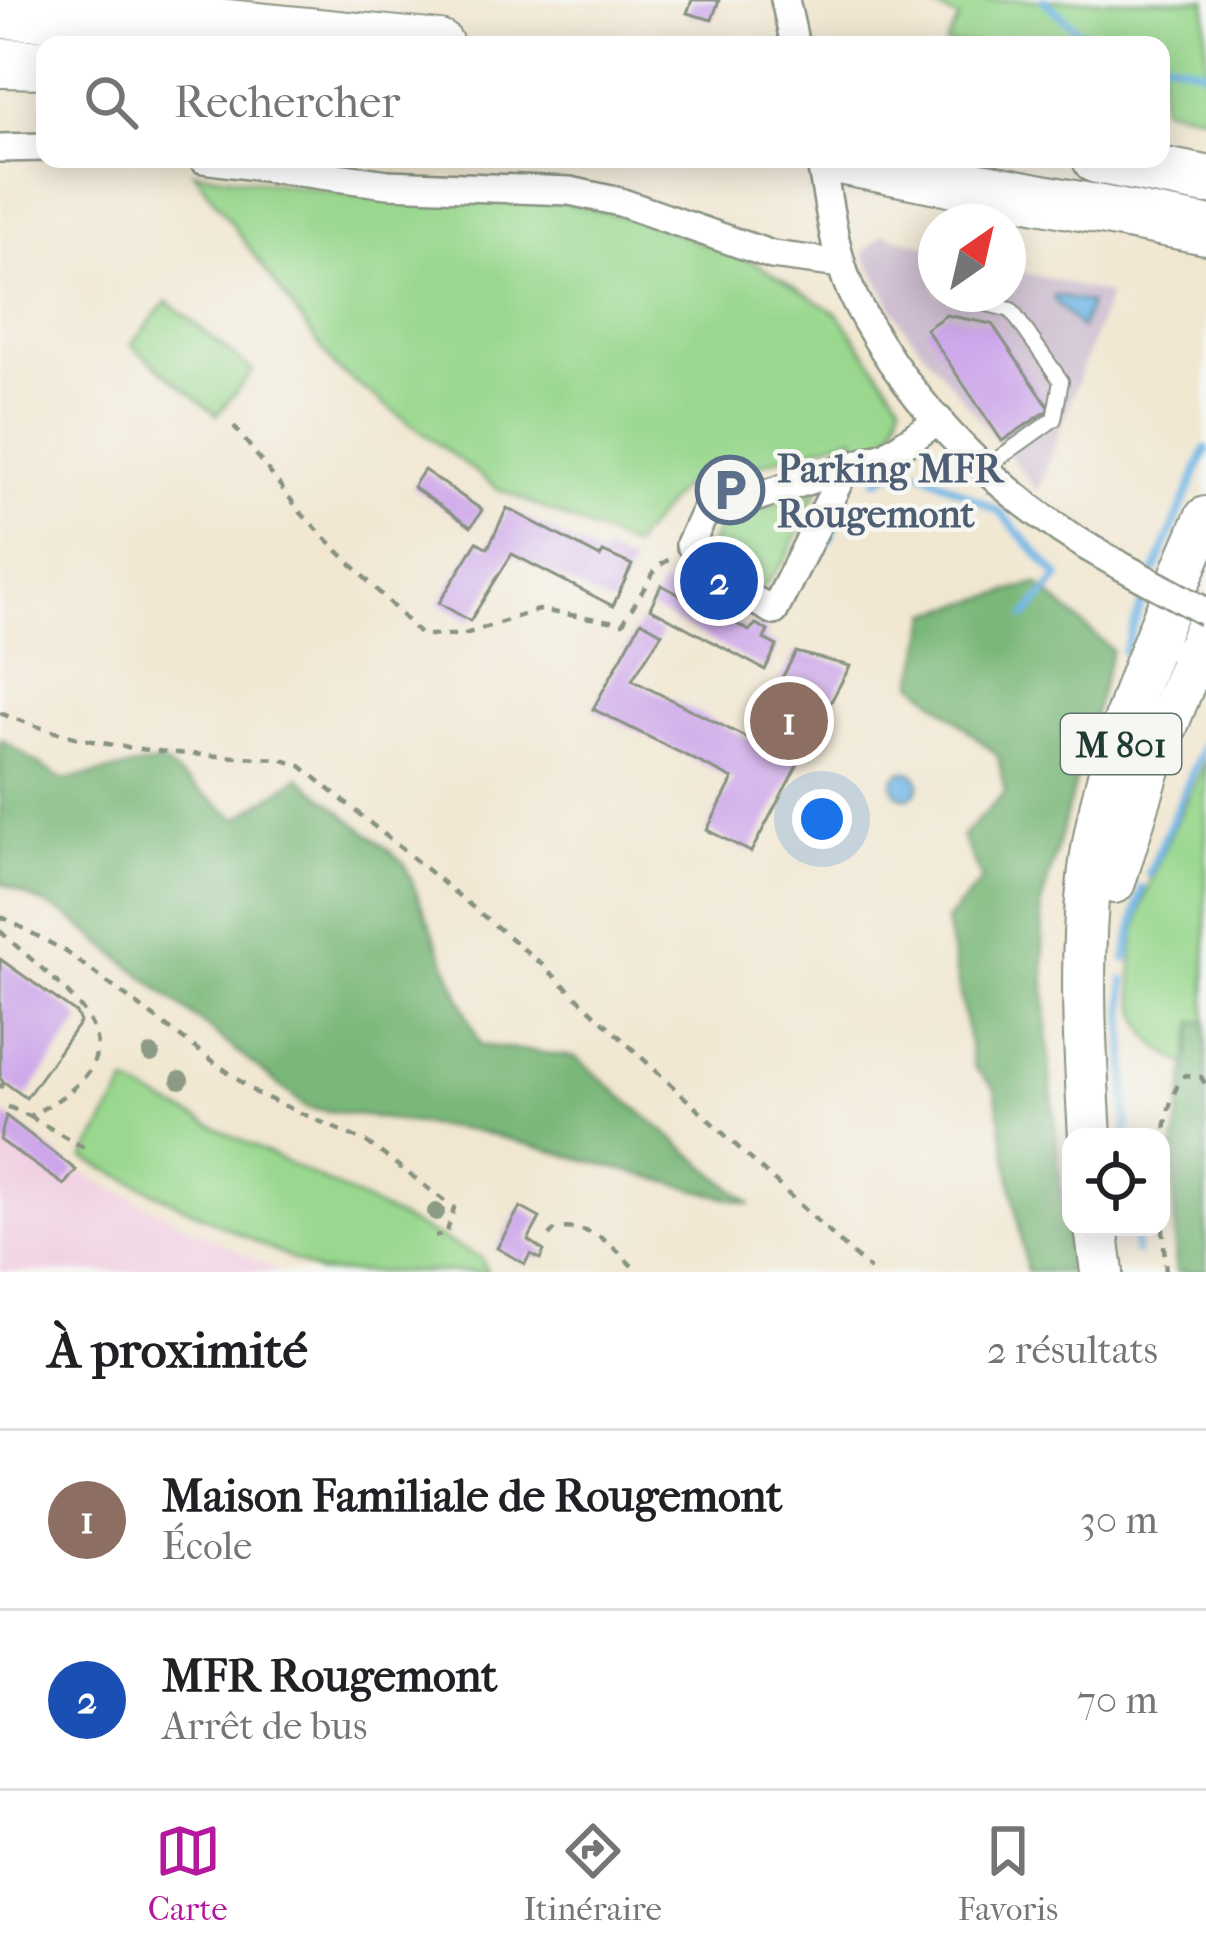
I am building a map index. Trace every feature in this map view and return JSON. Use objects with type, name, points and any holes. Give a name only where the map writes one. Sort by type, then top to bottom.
[{"type":"highway","points":[[0,14],[206,22],[348,36]]},
{"type":"highway","points":[[0,63],[36,64]]},
{"type":"highway","points":[[1144,168],[1206,180]]},
{"type":"highway","points":[[844,174],[1206,230]]},
{"type":"main road","name":"M 801","points":[[1090,1128],[1089,878],[1112,779],[1166,610],[1206,518]]},
{"type":"main road","name":"M 801","points":[[1086,982],[1135,810],[1203,635]]},
{"type":"main road","points":[[1097,1236],[1102,1272]]},
{"type":"street","points":[[785,0],[793,36]]},
{"type":"street","points":[[0,148],[36,147]]},
{"type":"street","points":[[270,168],[388,184],[570,191],[620,202],[772,255],[841,264]]},
{"type":"street","points":[[844,174],[841,264],[874,331],[939,420],[1035,514],[1114,562],[1203,635]]},
{"type":"street","points":[[844,471],[774,610],[719,580],[690,544],[704,514],[886,455],[939,420]]},
{"type":"lane","points":[[986,468],[1054,418],[1061,381],[1012,312]]},
{"type":"path","points":[[234,426],[302,514],[421,634],[461,635],[538,610],[623,623],[657,567],[690,544]]},
{"type":"path","points":[[0,713],[75,741],[121,751],[281,759],[301,766],[537,960],[870,1270]]},
{"type":"path","points":[[0,916],[65,951],[256,1093],[368,1143],[454,1208],[446,1235],[435,1236]]},
{"type":"path","points":[[0,932],[70,988],[89,1016],[93,1063],[80,1085],[28,1116]]},
{"type":"path","points":[[1166,1272],[1166,1122],[1175,1086],[1186,1075],[1202,1077],[1206,1085]]},
{"type":"path","points":[[0,1103],[88,1150]]},
{"type":"path","points":[[549,1236],[555,1228],[577,1226],[604,1237],[637,1272]]},
{"type":"shaded area","points":[[883,234],[918,243],[918,312],[1026,312],[1026,273],[1109,295],[1038,491],[902,324],[863,253]]},
{"type":"shaded area","points":[[0,1112],[76,1170],[280,1272],[0,1272]]},
{"type":"green space","points":[[919,0],[1206,0],[1206,116],[1170,109],[1170,36],[950,36],[959,19]]},
{"type":"green space","points":[[194,172],[387,199],[564,202],[652,224],[759,265],[838,314],[901,401],[898,420],[886,439],[862,453],[854,436],[680,488],[632,547],[497,488],[337,369]]},
{"type":"green space","points":[[167,301],[253,371],[217,415],[131,345]]},
{"type":"green space","points":[[818,490],[786,558],[765,586],[741,584],[708,553],[720,521]]},
{"type":"green space","points":[[1037,584],[1112,650],[1041,905],[1062,1236],[1069,1272],[1027,1272],[995,1089],[974,1067],[946,921],[982,880],[962,836],[1005,793],[998,756],[914,683],[930,613]]},
{"type":"green space","points":[[0,739],[63,780],[161,762],[238,819],[299,777],[404,863],[480,1045],[575,1057],[751,1204],[481,1132],[308,1108],[68,916],[0,882]]},
{"type":"green space","points":[[1206,759],[1206,1058],[1187,1066],[1150,1038],[1136,1005],[1132,970],[1145,897]]},
{"type":"green space","points":[[1194,1022],[1206,1022],[1206,1272],[1176,1272],[1173,1156]]},
{"type":"green space","points":[[127,1084],[481,1258],[487,1272],[318,1272],[84,1158]]},
{"type":"water","points":[[1054,295],[1090,303],[1081,329],[1054,300]]},
{"type":"water","points":[[906,771],[916,774],[916,794],[906,797],[896,794],[893,784],[896,774]]},
{"type":"building","points":[[692,0],[719,0],[712,20],[687,13]]},
{"type":"building","points":[[946,315],[992,324],[1050,409],[1002,441],[926,329]]},
{"type":"building","points":[[424,470],[482,510],[471,527],[413,487]]},
{"type":"building","points":[[507,508],[600,557],[603,552],[632,565],[613,606],[512,554],[470,621],[439,603],[477,542],[488,548]]},
{"type":"building","points":[[661,585],[718,615],[724,608],[722,616],[749,631],[756,624],[768,631],[764,639],[777,646],[765,670],[650,608]]},
{"type":"building","points":[[641,621],[662,633],[632,680],[749,739],[796,652],[850,666],[751,852],[707,830],[733,779],[593,709]]},
{"type":"building","points":[[0,959],[76,1013],[80,1022],[26,1098],[0,1079]]},
{"type":"building","points":[[6,1116],[76,1170],[64,1185],[0,1140]]},
{"type":"building","points":[[520,1207],[540,1218],[528,1240],[544,1251],[540,1259],[530,1254],[525,1264],[497,1248]]},
{"type":"waterway","points":[[1044,0],[1080,32],[1091,36]]},
{"type":"waterway","points":[[1170,61],[1206,71]]},
{"type":"waterway","points":[[1155,571],[1206,449]]},
{"type":"waterway","points":[[877,480],[902,466]]},
{"type":"waterway","points":[[922,471],[1000,512],[1059,577],[1026,616]]},
{"type":"waterway","points":[[829,541],[844,506]]},
{"type":"waterway","points":[[1124,652],[1144,597]]},
{"type":"waterway","points":[[1149,874],[1206,741]]},
{"type":"waterway","points":[[1126,959],[1142,888]]},
{"type":"waterway","points":[[1124,980],[1127,1128]]},
{"type":"waterway","points":[[1135,1236],[1136,1251]]},
{"type":"place","name":"Parking MFR Rougemont","points":[[730,490]]},
{"type":"place","name":"MFR Rougemont","points":[[719,581]]},
{"type":"place","name":"Maison Familiale de Rougemont","points":[[789,721]]}]
